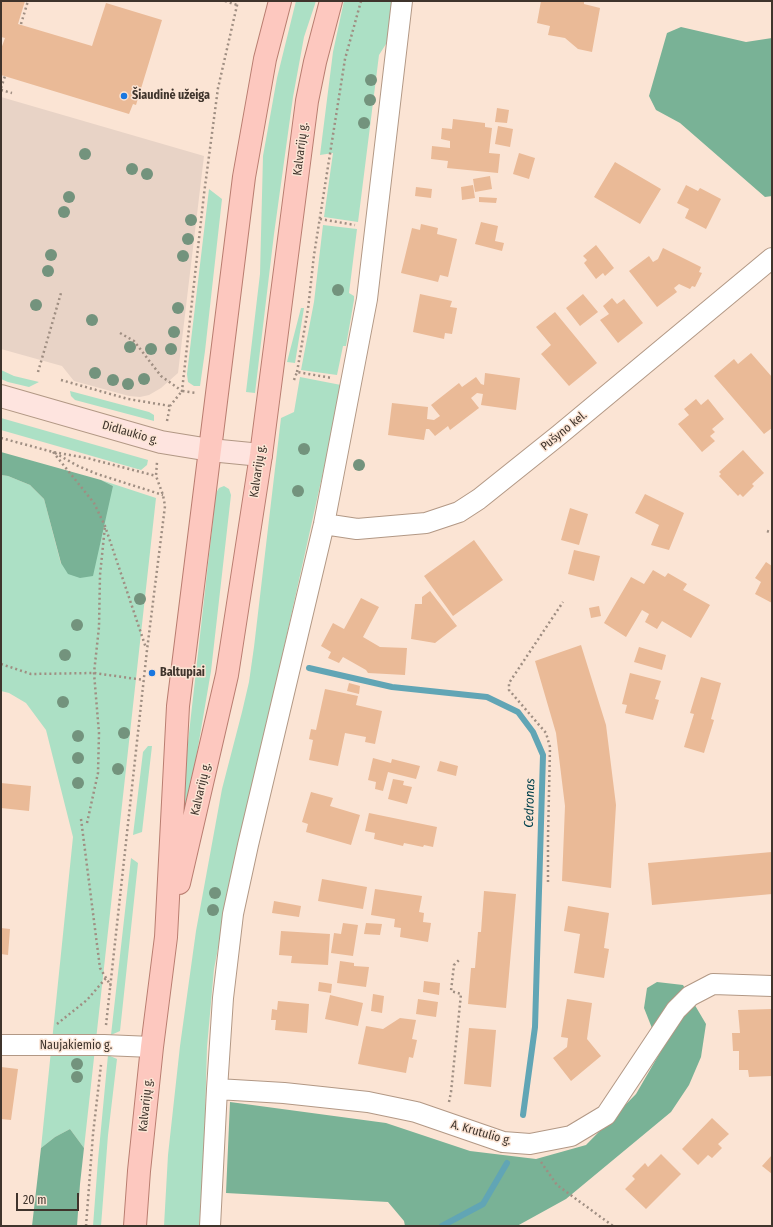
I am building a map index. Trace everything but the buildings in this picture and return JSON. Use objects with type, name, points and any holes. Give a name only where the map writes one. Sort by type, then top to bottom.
[{"type":"main road","name":"Kalvarijų g.","points":[[135,1226],[139,1171],[152,1047],[166,937],[178,706],[244,178],[265,59],[280,1]]},
{"type":"main road","name":"Kalvarijų g.","points":[[166,937],[227,676],[261,455],[307,101],[315,62],[331,1]]},
{"type":"street","points":[[210,1226],[223,998],[233,914],[324,524],[367,299],[402,1]]},
{"type":"street","name":"Pušyno kel.","points":[[324,524],[357,529],[426,523],[459,512],[479,499],[559,435],[772,258]]},
{"type":"street","name":"Didlaukio g.","points":[[1,396],[161,442],[210,450],[261,455]]},
{"type":"street","name":"A. Krutulio g.","points":[[217,1089],[284,1093],[368,1102],[416,1112],[503,1142],[530,1144],[572,1136],[606,1115],[676,1010],[690,996],[713,984],[772,986]]},
{"type":"street","name":"Naujakiemio g.","points":[[1,1045],[104,1045],[152,1047]]},
{"type":"path","points":[[20,24],[28,1]]},
{"type":"path","points":[[225,1],[237,5]]},
{"type":"path","points":[[120,333],[134,341],[161,376],[182,391],[204,194],[217,96],[238,1]]},
{"type":"path","points":[[296,372],[308,309],[314,255],[345,59],[361,1]]},
{"type":"path","points":[[5,76],[1,89],[12,93]]},
{"type":"path","points":[[320,219],[376,229]]},
{"type":"path","points":[[38,372],[60,293]]},
{"type":"path","points":[[303,373],[338,380]]},
{"type":"path","points":[[61,380],[128,399],[170,406]]},
{"type":"path","points":[[1,438],[53,452],[87,458],[156,476]]},
{"type":"path","points":[[53,452],[76,465],[97,474],[163,495]]},
{"type":"path","points":[[53,452],[94,503],[105,526],[147,650]]},
{"type":"path","points":[[86,1226],[93,1134],[111,986],[147,650],[165,506]]},
{"type":"path","points":[[86,823],[98,773],[99,733],[94,673],[99,627],[100,575],[105,526]]},
{"type":"path","points":[[767,531],[772,533]]},
{"type":"path","points":[[548,882],[550,747],[546,733],[509,690],[509,683],[563,602]]},
{"type":"path","points":[[1,664],[30,674],[94,673],[144,680]]},
{"type":"path","points":[[80,819],[100,968],[111,986]]},
{"type":"path","points":[[444,1122],[451,1092],[461,994],[451,991],[454,965],[460,959]]},
{"type":"path","points":[[45,1046],[49,1031],[87,1000],[106,978]]},
{"type":"path","points":[[530,1144],[557,1185],[613,1226]]},
{"type":"shaded area","points":[[1,97],[204,156],[178,373],[161,388],[149,395],[140,397],[129,396],[74,381],[62,366],[1,349]]},
{"type":"green space","points":[[296,1],[316,1],[304,37],[293,97],[274,234],[255,393],[246,392],[260,274],[263,156],[277,78]]},
{"type":"green space","points":[[344,1],[392,1],[388,37],[386,44],[379,55],[358,222],[324,217],[333,153],[320,155],[333,52]]},
{"type":"green space","points":[[681,27],[746,42],[772,38],[772,196],[765,197],[680,123],[656,110],[649,96],[667,33]]},
{"type":"green space","points":[[209,189],[222,199],[200,386],[194,386],[188,382],[187,374]]},
{"type":"green space","points":[[323,225],[357,229],[349,293],[354,296],[354,300],[346,346],[343,346],[337,375],[301,370],[314,302]]},
{"type":"green space","points":[[301,308],[304,308],[295,363],[287,362]]},
{"type":"green space","points":[[1,370],[14,376],[39,382],[29,387],[8,382],[1,379]]},
{"type":"green space","points":[[300,377],[341,385],[336,414],[225,912],[214,969],[207,1047],[204,1152],[199,1226],[164,1226],[168,1155],[180,1046],[196,931],[222,789],[249,682],[281,418],[294,412]]},
{"type":"green space","points":[[70,391],[149,412],[154,415],[154,421],[75,400],[71,396]]},
{"type":"green space","points":[[1,418],[148,460],[147,465],[141,470],[1,430]]},
{"type":"green space","points":[[1,452],[101,480],[113,486],[93,576],[80,578],[68,574],[61,563],[44,499],[30,485],[8,476],[1,475]]},
{"type":"green space","points":[[1,475],[8,476],[30,485],[44,499],[61,564],[113,486],[101,480],[156,498],[84,1148],[70,1129],[55,1137],[41,1148],[73,837],[46,730],[26,703],[9,693],[1,691]]},
{"type":"green space","points":[[224,486],[229,489],[231,495],[211,671],[182,841],[177,840],[216,493],[219,488]]},
{"type":"green space","points":[[148,746],[152,746],[142,832],[133,835],[143,752]]},
{"type":"green space","points":[[131,858],[138,863],[120,1031],[111,1035]]},
{"type":"green space","points":[[657,982],[683,985],[706,1024],[701,1057],[689,1085],[671,1112],[566,1199],[517,1226],[405,1226],[404,1221],[388,1202],[226,1193],[230,1102],[386,1123],[470,1151],[536,1159],[586,1145],[636,1094],[661,1051],[644,1008],[647,988]]},
{"type":"green space","points":[[108,1055],[117,1059],[108,1135],[101,1226],[93,1226],[98,1160]]},
{"type":"green space","points":[[70,1129],[84,1148],[77,1226],[32,1226],[41,1148],[55,1137]]},
{"type":"waterway","name":"Cedronas","points":[[309,668],[392,687],[487,697],[518,712],[533,732],[543,755],[535,1027],[523,1115]]},
{"type":"waterway","name":"Cedronas","points":[[442,1226],[483,1204],[507,1163]]},
{"type":"place","name":"Šiaudinė užeiga","points":[[124,96]]},
{"type":"place","name":"Baltupiai","points":[[152,673]]}]
